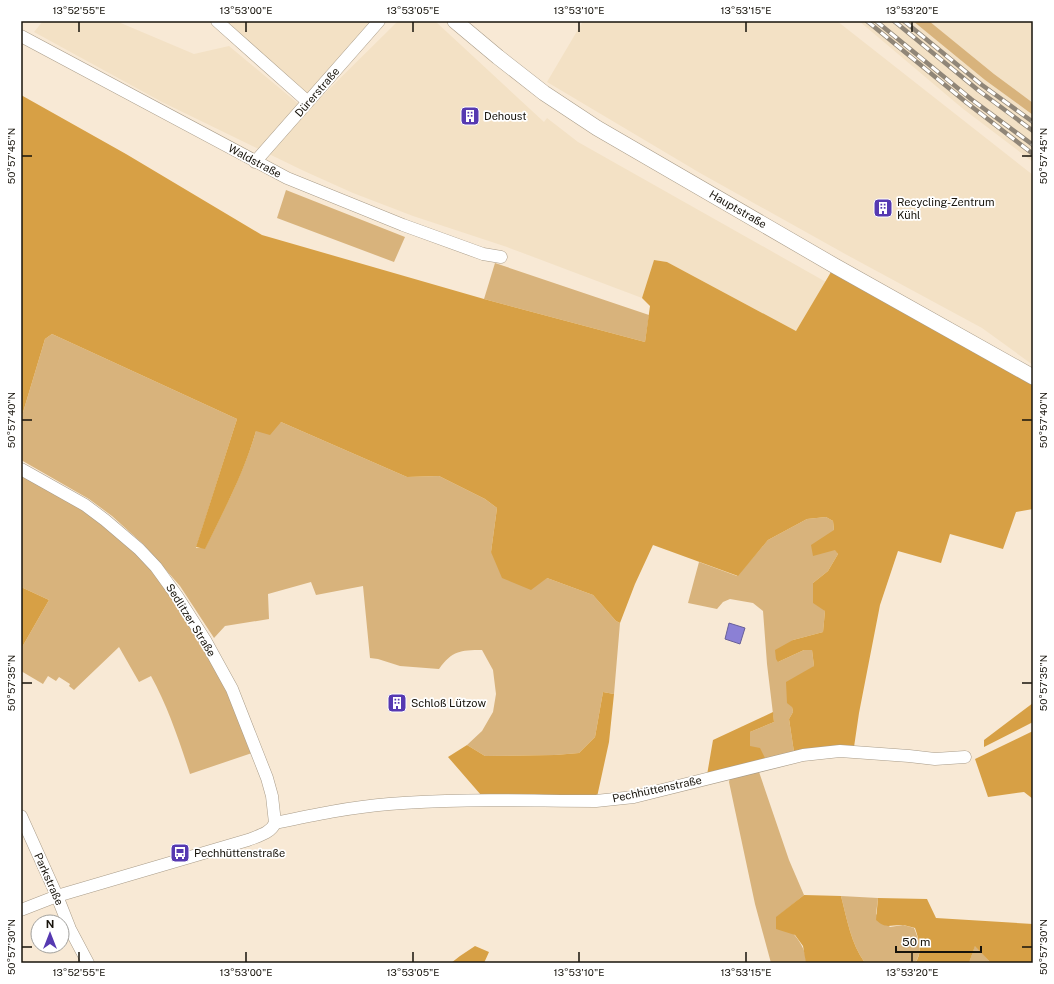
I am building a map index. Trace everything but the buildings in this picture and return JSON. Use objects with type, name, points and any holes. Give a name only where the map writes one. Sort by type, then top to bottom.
[{"type":"main road","name":"Hauptstraße","points":[[455,21],[544,93],[597,128],[835,266],[1033,377]]},
{"type":"street","points":[[217,21],[308,102]]},
{"type":"street","name":"Dürerstraße","points":[[255,162],[379,21]]},
{"type":"street","name":"Waldstraße","points":[[21,36],[287,178],[403,225],[483,254],[501,257]]},
{"type":"street","name":"Sedlitzer Straße","points":[[21,469],[85,505],[105,520],[139,549],[156,567],[177,596],[205,640],[232,689],[267,778],[272,796],[272,827]]},
{"type":"street","name":"Pechhüttenstraße","points":[[21,910],[57,896],[248,840],[272,827],[349,809],[426,801],[466,800],[596,802],[634,796],[803,754],[821,752],[861,752],[936,759],[965,757]]},
{"type":"street","name":"Parkstraße","points":[[21,816],[70,928],[88,963]]},
{"type":"shaded area","points":[[43,21],[116,21],[194,54],[229,46],[307,111],[398,21],[435,21],[544,122],[547,118],[578,142],[826,282],[796,331],[667,262],[654,260],[642,298],[507,247],[413,216],[353,193],[304,171],[162,102],[34,32]]},
{"type":"shaded area","points":[[224,21],[373,21],[307,94]]},
{"type":"shaded area","points":[[583,21],[837,21],[1033,175],[1033,365],[982,328],[700,173],[547,82]]},
{"type":"shaded area","points":[[859,21],[913,21],[985,80],[1033,115],[1033,162],[962,108]]},
{"type":"shaded area","points":[[913,21],[929,21],[994,74],[1033,103],[1033,115],[985,80]]},
{"type":"shaded area","points":[[929,21],[1033,21],[1033,103],[994,74]]},
{"type":"shaded area","points":[[21,95],[126,154],[262,235],[484,299],[645,342],[650,306],[642,298],[654,260],[667,262],[796,331],[831,272],[1033,384],[1033,509],[1016,512],[1003,549],[950,534],[941,563],[898,551],[880,605],[859,713],[854,747],[794,752],[789,719],[793,712],[792,707],[787,703],[786,682],[814,666],[812,650],[804,650],[778,662],[776,659],[775,650],[793,640],[823,632],[825,611],[813,603],[813,583],[828,571],[838,554],[835,550],[813,556],[811,545],[834,530],[833,521],[826,517],[807,519],[768,540],[738,576],[653,545],[635,584],[620,623],[616,621],[593,595],[547,578],[531,590],[502,578],[491,552],[497,508],[485,499],[439,476],[407,477],[281,422],[270,435],[256,431],[240,477],[205,549],[196,547],[237,419],[52,334],[45,339],[21,419]]},
{"type":"shaded area","points":[[286,190],[405,237],[394,262],[277,218]]},
{"type":"shaded area","points":[[495,263],[649,315],[645,342],[484,299]]},
{"type":"shaded area","points":[[52,334],[237,419],[196,548],[205,548],[240,476],[256,431],[281,422],[407,477],[439,476],[485,499],[497,508],[491,552],[547,578],[593,595],[616,621],[620,623],[614,694],[603,692],[595,737],[579,753],[555,755],[485,756],[467,745],[482,731],[493,712],[496,694],[493,670],[482,650],[468,650],[457,653],[448,658],[439,669],[400,666],[370,658],[363,586],[316,595],[311,582],[268,594],[269,619],[225,626],[214,638],[180,586],[143,544],[112,516],[89,499],[21,460],[21,419],[45,339]]},
{"type":"shaded area","points":[[21,475],[83,510],[124,542],[153,570],[175,601],[227,689],[252,753],[190,774],[168,712],[151,676],[139,682],[119,647],[74,690],[69,686],[70,684],[59,677],[56,681],[48,676],[43,684],[21,671],[21,649],[49,600],[21,587]]},
{"type":"shaded area","points":[[826,517],[833,521],[836,550],[838,554],[828,571],[813,583],[825,611],[823,632],[793,640],[778,662],[804,650],[812,650],[814,666],[792,707],[793,712],[789,719],[794,752],[766,760],[750,747],[750,732],[774,722],[767,664],[763,611],[753,603],[730,599],[723,602],[717,609],[688,603],[699,562],[737,576],[768,540],[807,519]]},
{"type":"shaded area","points":[[21,587],[49,600],[21,649]]},
{"type":"shaded area","points":[[729,623],[745,628],[740,644],[725,639]]},
{"type":"shaded area","points":[[603,692],[614,694],[609,742],[597,797],[481,795],[448,757],[467,745],[485,756],[555,755],[579,753],[595,737]]},
{"type":"shaded area","points":[[1033,703],[1033,722],[984,747],[984,740]]},
{"type":"shaded area","points":[[773,712],[774,722],[750,732],[750,746],[760,748],[766,760],[707,775],[713,740]]},
{"type":"shaded area","points":[[1033,731],[1033,799],[1024,792],[988,797],[975,759]]},
{"type":"shaded area","points":[[758,769],[789,860],[804,895],[777,917],[792,932],[804,949],[806,963],[771,963],[755,904],[729,782],[730,777]]},
{"type":"shaded area","points":[[804,895],[841,896],[853,940],[865,963],[806,963],[803,946],[795,935],[776,929],[776,917]]},
{"type":"shaded area","points":[[841,896],[878,898],[876,914],[890,927],[903,925],[914,928],[919,941],[920,950],[915,963],[865,963],[853,940]]},
{"type":"shaded area","points":[[878,898],[927,899],[936,918],[1033,924],[1033,963],[991,963],[975,946],[969,963],[915,963],[920,951],[915,928],[903,925],[885,926],[879,923],[876,920]]},
{"type":"shaded area","points":[[975,945],[991,963],[969,963]]},
{"type":"shaded area","points":[[475,946],[489,952],[484,963],[451,963],[460,956]]},
{"type":"railway","points":[[867,21],[967,103],[1033,154]]},
{"type":"railway","points":[[876,21],[971,99],[1033,145]]},
{"type":"railway","points":[[894,21],[978,90],[1033,131]]},
{"type":"railway","points":[[904,21],[982,85],[1033,122]]},
{"type":"place","name":"Dehoust","points":[[470,116]]},
{"type":"place","name":"Recycling-Zentrum Kühl","points":[[883,208]]},
{"type":"place","name":"Schloß Lützow","points":[[397,703]]},
{"type":"place","name":"Pechhüttenstraße","points":[[180,853]]}]
